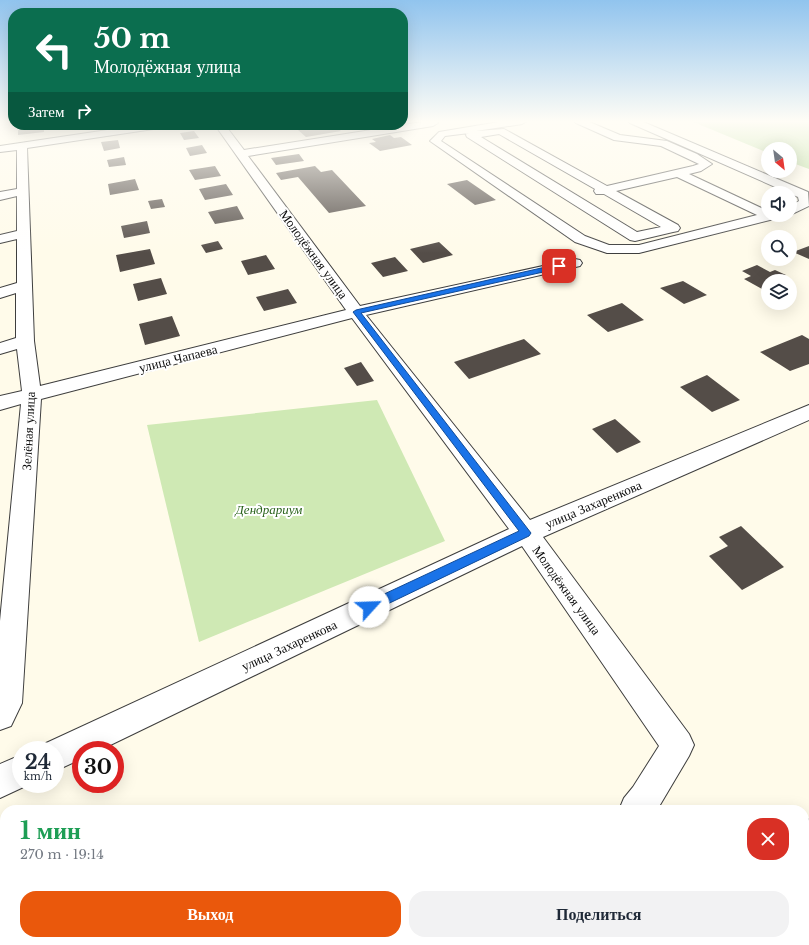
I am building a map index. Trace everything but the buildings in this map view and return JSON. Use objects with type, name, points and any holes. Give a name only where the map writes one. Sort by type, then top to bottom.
[{"type":"street","name":"Зелёная улица","points":[[0,715],[7,703],[32,395],[25,341],[22,165]]},
{"type":"street","name":"Молодёжная улица","points":[[249,165],[356,312],[526,533],[678,745],[640,805]]},
{"type":"street","points":[[470,165],[580,239],[607,249],[639,249],[761,218]]},
{"type":"street","points":[[473,167],[482,165]]},
{"type":"street","points":[[519,165],[635,237],[673,228],[562,165]]},
{"type":"street","points":[[582,165],[636,193]]},
{"type":"street","points":[[533,207],[697,169],[705,165]]},
{"type":"street","points":[[735,165],[783,186]]},
{"type":"street","points":[[678,173],[761,210]]},
{"type":"street","points":[[502,186],[540,178]]},
{"type":"street","points":[[0,196],[22,191]]},
{"type":"street","points":[[797,192],[804,195],[806,203],[797,208]]},
{"type":"street","points":[[695,224],[708,231]]},
{"type":"street","points":[[0,239],[23,234]]},
{"type":"street","name":"улица Чапаева","points":[[0,403],[356,312],[575,263]]},
{"type":"street","points":[[0,293],[24,286]]},
{"type":"street","points":[[0,349],[25,341]]},
{"type":"street","name":"улица Захаренкова","points":[[64,751],[526,533],[809,412]]},
{"type":"street","points":[[0,781],[12,775]]},
{"type":"green space","points":[[798,165],[809,165],[809,169]]},
{"type":"green space","name":"Дендрариум","points":[[377,400],[445,541],[199,642],[147,425]]},
{"type":"route","points":[[369,607],[526,533],[356,312],[559,266]]}]
